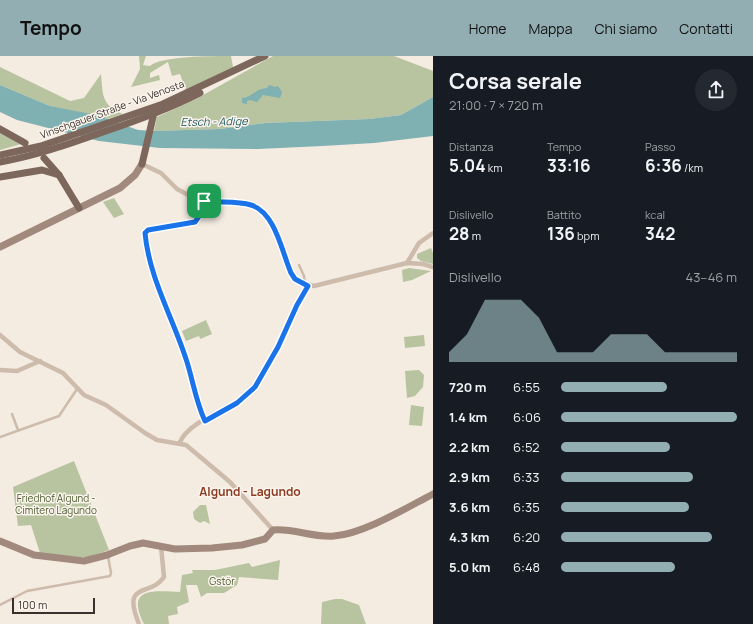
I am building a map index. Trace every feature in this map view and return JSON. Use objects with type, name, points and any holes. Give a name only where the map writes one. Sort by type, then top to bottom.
[{"type":"main road","name":"Vinschgauer Straße - Via Venosta","points":[[0,156],[60,140],[164,104],[265,56]]},
{"type":"main road","name":"Vinschgauer Straße - Via Venosta","points":[[0,162],[66,145],[152,116],[192,97],[229,74]]},
{"type":"main road","points":[[0,247],[125,185],[142,164],[145,157],[152,116]]},
{"type":"main road","points":[[0,129],[25,143]]},
{"type":"main road","points":[[44,158],[59,175],[79,208]]},
{"type":"main road","points":[[0,177],[42,170],[59,175]]},
{"type":"main road","points":[[0,541],[34,555],[63,560],[91,560],[143,543],[175,549],[212,548],[242,545],[265,539],[273,530],[291,528],[314,536],[348,535],[433,494]]},
{"type":"street","points":[[142,164],[161,173],[177,189],[187,196],[204,201],[251,205],[265,213],[269,218],[291,273],[295,279],[307,286],[379,272],[407,263],[423,264],[433,267]]},
{"type":"street","points":[[204,201],[202,212],[195,222],[148,230],[145,233],[149,259],[167,311],[187,360],[205,421]]},
{"type":"street","points":[[407,263],[419,243],[433,233]]},
{"type":"street","points":[[180,442],[186,432],[237,403],[255,387],[278,347],[307,286]]},
{"type":"street","points":[[0,335],[20,352],[67,376],[77,389],[84,395],[106,405],[145,434],[157,440],[180,442],[190,448],[230,482],[273,530]]},
{"type":"street","points":[[0,370],[17,371],[40,361]]},
{"type":"street","points":[[139,624],[133,610],[133,599],[138,592],[158,583],[164,577],[160,546]]},
{"type":"lane","points":[[299,265],[307,286]]},
{"type":"lane","points":[[0,437],[60,416],[77,389]]},
{"type":"lane","points":[[12,414],[18,430]]},
{"type":"lane","points":[[0,605],[27,591],[110,576],[111,573],[107,555]]},
{"type":"green space","points":[[139,56],[146,56],[143,65],[150,66],[164,60],[175,58],[231,56],[234,72],[187,93],[180,74],[172,76],[168,62],[150,73],[150,78],[159,75],[160,80],[131,87],[140,69]]},
{"type":"green space","points":[[273,56],[394,56],[433,71],[433,97],[401,115],[369,119],[265,123],[220,129],[154,131],[157,117],[196,99]]},
{"type":"green space","points":[[0,67],[70,101],[84,98],[101,74],[104,98],[111,107],[123,114],[107,119],[96,115],[80,114],[50,106],[0,85]]},
{"type":"green space","points":[[0,132],[21,144],[0,150]]},
{"type":"green space","points":[[114,198],[124,214],[114,218],[103,202]]},
{"type":"green space","points":[[431,248],[433,253],[433,264],[421,261],[417,258],[417,254]]},
{"type":"green space","points":[[409,268],[431,271],[412,280],[403,282],[402,270]]},
{"type":"green space","points":[[206,320],[212,334],[200,339],[199,336],[186,341],[182,331]]},
{"type":"green space","points":[[424,335],[425,346],[405,348],[404,337]]},
{"type":"green space","points":[[419,370],[424,375],[423,387],[415,396],[407,398],[405,371]]},
{"type":"green space","points":[[411,405],[424,407],[422,426],[409,425]]},
{"type":"green space","name":"Friedhof Algund - Cimitero Lagundo","points":[[74,461],[109,550],[88,557],[40,553],[31,525],[18,526],[13,487]]},
{"type":"green space","points":[[200,505],[206,505],[210,524],[204,521],[200,523],[194,519],[193,512]]},
{"type":"green space","name":"Gstör","points":[[280,560],[278,580],[239,577],[237,585],[224,593],[207,593],[201,597],[197,585],[186,585],[189,602],[177,607],[178,614],[168,616],[169,624],[144,624],[139,612],[138,603],[140,597],[152,592],[180,592],[182,575],[193,573],[192,570],[215,570],[249,563],[252,567]]},
{"type":"green space","points":[[342,599],[359,605],[366,624],[321,624],[322,602]]},
{"type":"water","points":[[0,85],[50,106],[96,115],[138,130],[154,131],[220,129],[265,123],[369,119],[401,115],[433,97],[433,136],[374,143],[258,149],[160,148],[99,141],[17,120],[0,112]]},
{"type":"water","points":[[269,85],[275,87],[278,86],[282,92],[280,98],[263,95],[257,102],[250,100],[247,101],[247,104],[242,103],[242,98],[249,96],[260,89],[267,88]]},
{"type":"district","name":"Algund - Lagundo","points":[[250,491]]},
{"type":"route","points":[[204,201],[245,204],[257,207],[261,210],[269,218],[291,273],[295,279],[308,286],[297,305],[278,347],[255,387],[237,403],[205,421],[187,360],[167,311],[149,259],[145,233],[148,230],[195,222],[202,212],[204,201]]},
{"type":"water label","name":"Etsch - Adige","points":[[214,121]]}]
